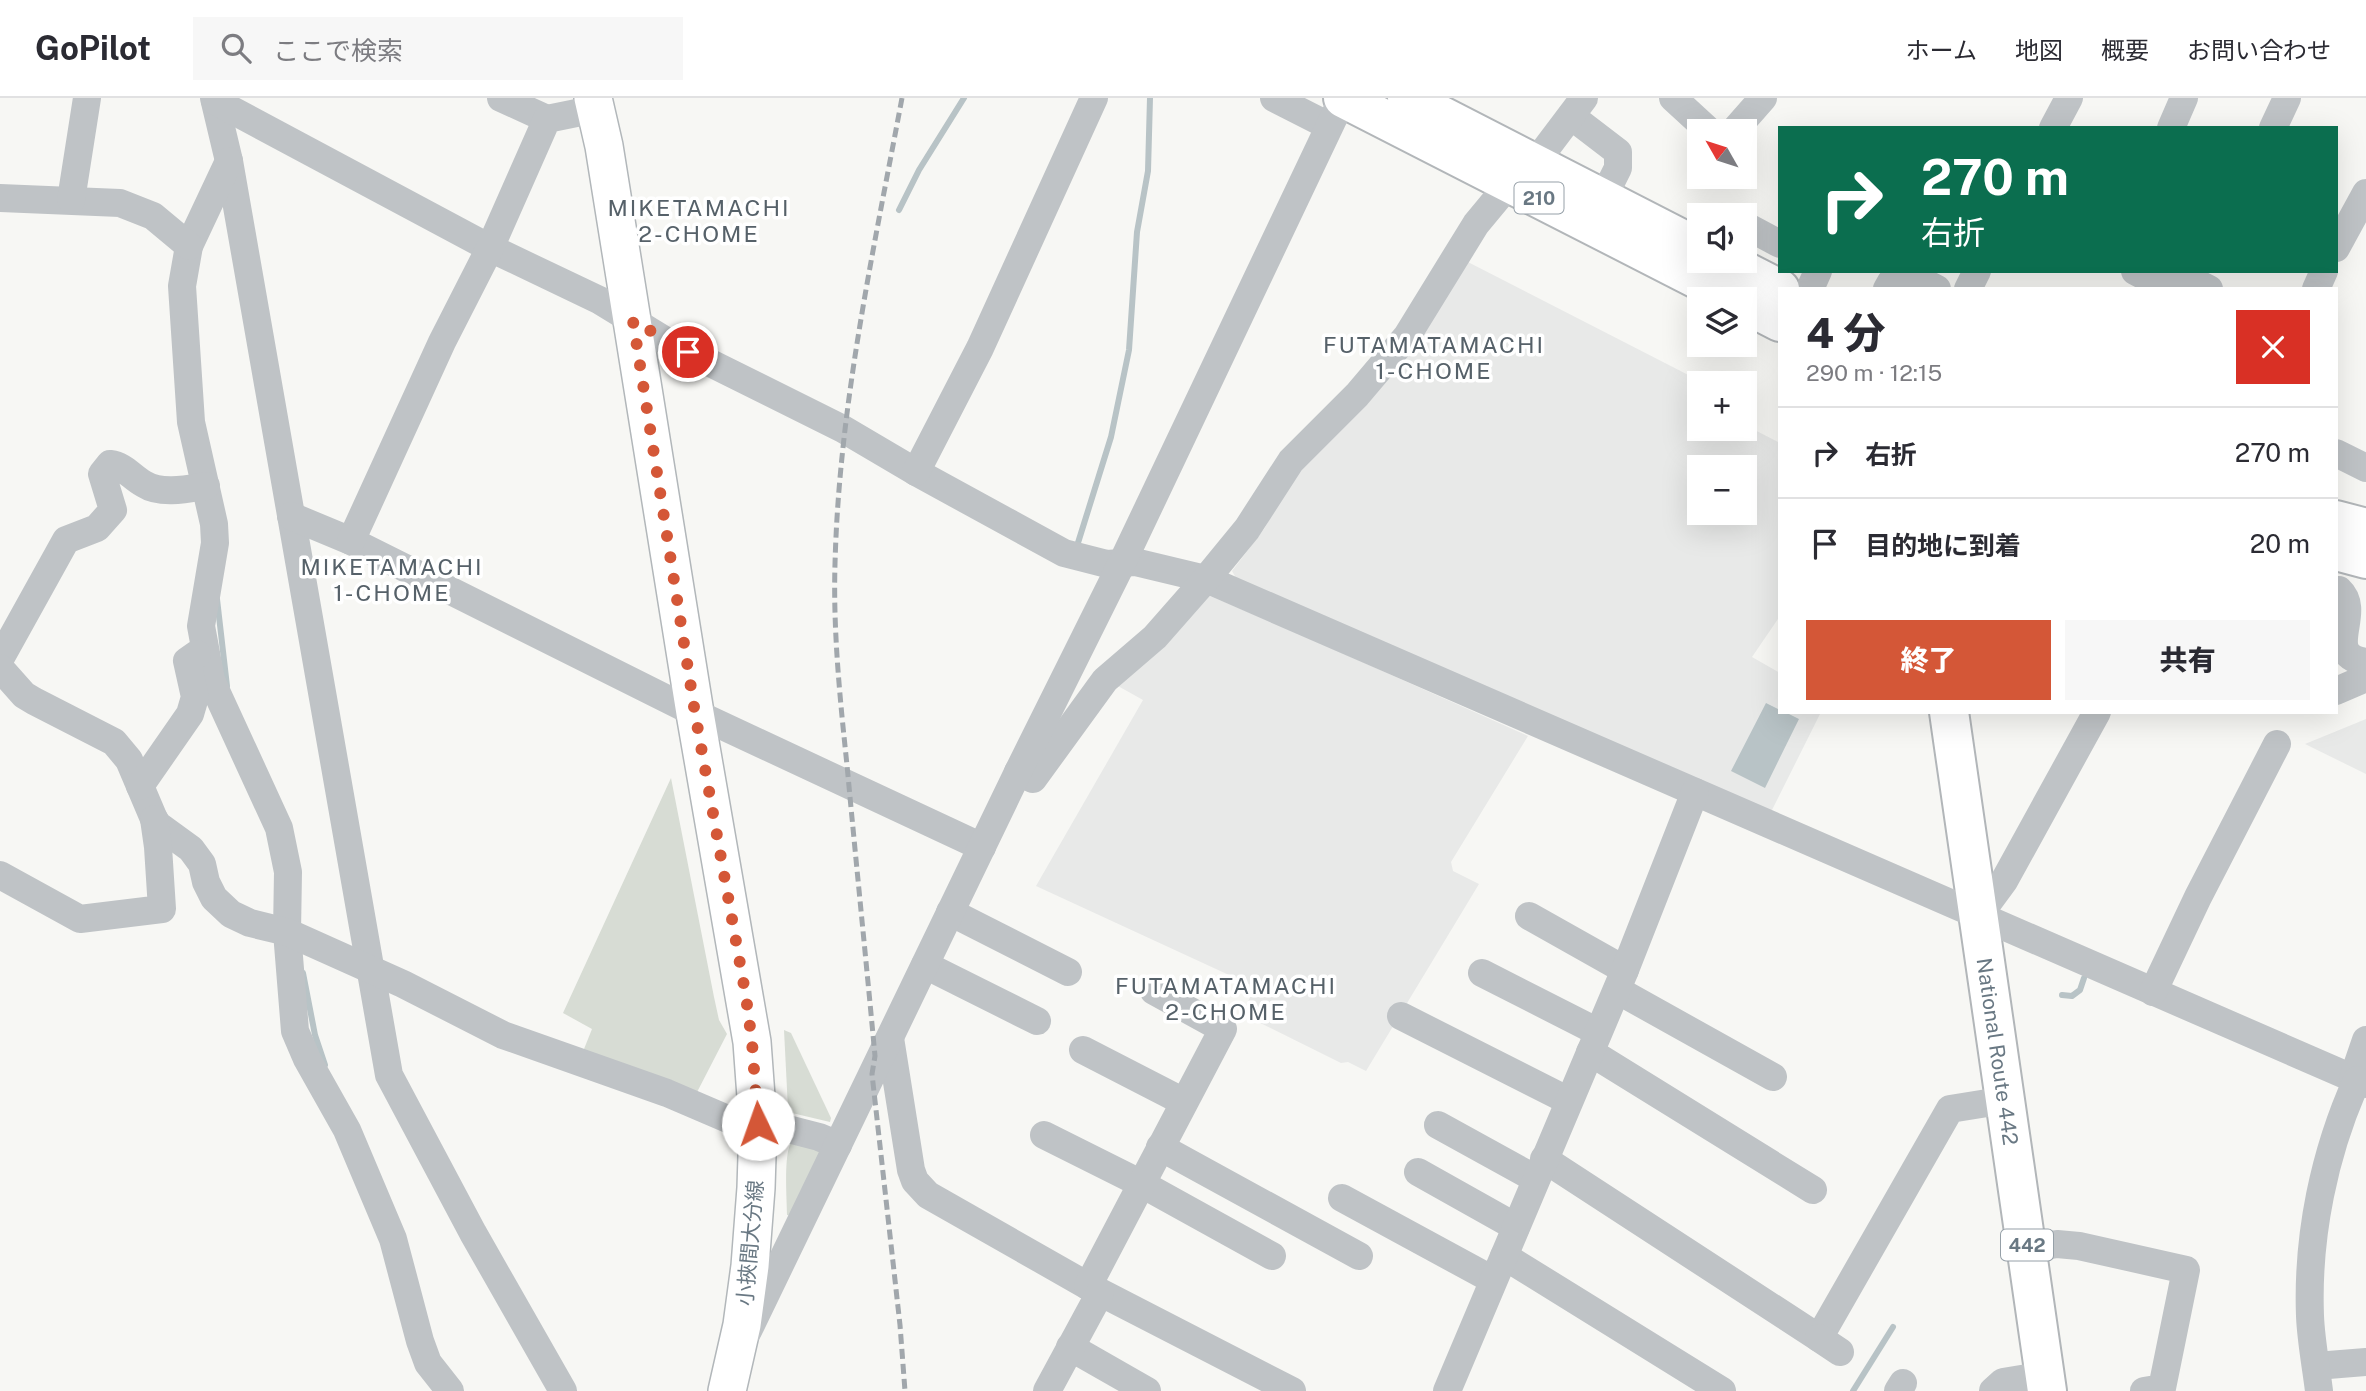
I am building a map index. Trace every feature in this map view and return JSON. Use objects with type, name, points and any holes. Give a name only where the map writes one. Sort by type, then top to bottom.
[{"type":"highway","name":"210","points":[[1407,98],[1522,173],[1716,287]]},
{"type":"highway","name":"210","points":[[1339,105],[1522,173],[1603,198],[1687,236]]},
{"type":"highway","name":"210","points":[[1756,273],[1778,288]]},
{"type":"highway","points":[[1757,310],[1778,321]]},
{"type":"highway","name":"National Route 442","points":[[1949,714],[2046,1383]]},
{"type":"main road","name":"小挾間大分線","points":[[594,104],[633,321],[695,713],[752,1042],[758,1124],[750,1266],[731,1374]]},
{"type":"street","points":[[71,200],[87,98]]},
{"type":"street","points":[[501,98],[547,119],[594,104]]},
{"type":"street","points":[[916,472],[980,348],[1094,98]]},
{"type":"street","points":[[731,1374],[838,1145],[1122,563],[1339,105],[1274,98]]},
{"type":"street","points":[[1018,772],[1033,779],[1105,680],[1155,637],[1206,579],[1247,529],[1291,461],[1357,395],[1407,336],[1476,224],[1578,112],[1601,98]]},
{"type":"street","points":[[1673,98],[1696,119]]},
{"type":"street","points":[[1745,119],[1763,98]]},
{"type":"street","points":[[2054,126],[2069,98]]},
{"type":"street","points":[[2172,126],[2184,98]]},
{"type":"street","points":[[2274,126],[2287,98]]},
{"type":"street","points":[[563,1391],[473,1233],[389,1075],[229,161],[215,100],[248,107],[490,248],[599,300],[666,341],[843,429],[1064,553],[1107,564],[1135,562],[1206,579],[2359,1081]]},
{"type":"street","points":[[1578,112],[1618,152],[1618,168],[1603,198]]},
{"type":"street","points":[[351,541],[442,342],[490,248],[547,119]]},
{"type":"street","points":[[229,161],[189,246],[182,286],[191,422],[206,486],[215,543],[201,626],[204,650],[211,680],[279,828],[288,872],[287,932],[295,1031],[307,1059],[347,1130],[393,1239],[428,1363],[450,1391]]},
{"type":"street","points":[[2338,244],[2366,193]]},
{"type":"street","points":[[0,198],[120,203],[153,216],[189,246]]},
{"type":"street","points":[[1757,232],[1778,243]]},
{"type":"street","points":[[2139,273],[2154,281],[2206,282]]},
{"type":"street","points":[[1888,287],[1891,282],[1912,276],[1933,287]]},
{"type":"street","points":[[2338,454],[2366,468]]},
{"type":"street","points":[[0,659],[66,540],[97,528],[113,510],[102,474],[110,464],[120,465],[145,486],[177,490],[206,486]]},
{"type":"street","points":[[291,516],[351,541],[695,713],[982,847]]},
{"type":"street","points":[[2346,558],[2346,596],[2349,606],[2343,642],[2346,653],[2354,661],[2366,662]]},
{"type":"street","points":[[140,786],[190,715],[195,697],[187,661],[204,650]]},
{"type":"street","points":[[0,668],[24,695],[114,742],[129,760],[153,819],[159,847],[162,909],[80,919],[0,875]]},
{"type":"street","points":[[2338,690],[2366,678]]},
{"type":"street","points":[[1979,915],[2009,873],[2096,714]]},
{"type":"street","points":[[2153,992],[2198,897],[2277,744]]},
{"type":"street","points":[[1447,1391],[1621,980],[1695,792]]},
{"type":"street","points":[[153,819],[191,849],[202,864],[206,882],[214,898],[231,914],[250,923],[287,932],[503,1035],[667,1093],[737,1123],[793,1130],[838,1145]]},
{"type":"street","points":[[950,912],[1068,972]]},
{"type":"street","points":[[1529,916],[1621,980],[1773,1077]]},
{"type":"street","points":[[925,965],[1037,1021]]},
{"type":"street","points":[[1482,973],[1594,1042],[1813,1190]]},
{"type":"street","points":[[1046,1391],[1070,1347],[1140,1184],[1223,1029],[1154,991]]},
{"type":"street","points":[[1401,1016],[1569,1101]]},
{"type":"street","points":[[890,1038],[911,1170],[915,1181],[928,1195],[1094,1289],[1292,1391]]},
{"type":"street","points":[[2366,1040],[2359,1081],[2344,1108],[2323,1184],[2310,1284],[2310,1320],[2318,1379],[2366,1362]]},
{"type":"street","points":[[1083,1050],[1184,1102]]},
{"type":"street","points":[[1438,1125],[1540,1169],[1829,1345],[1950,1109],[2006,1100]]},
{"type":"street","points":[[1044,1135],[1272,1256]]},
{"type":"street","points":[[1160,1147],[1359,1256]]},
{"type":"street","points":[[1418,1172],[1516,1227]]},
{"type":"street","points":[[1342,1198],[1498,1268],[1722,1391]]},
{"type":"street","points":[[2027,1249],[2057,1244],[2079,1246],[2186,1270],[2162,1388],[2144,1391]]},
{"type":"street","points":[[1070,1347],[1147,1391]]},
{"type":"street","points":[[1993,1391],[2003,1382],[2046,1383]]},
{"type":"shaded area","points":[[1464,260],[1687,374],[1687,441],[1757,441],[1757,431],[1778,442],[1778,619],[1752,657],[1778,672],[1778,714],[1820,714],[1769,816],[1236,578],[1232,571],[1264,529],[1300,466]]},
{"type":"shaded area","points":[[1203,593],[1528,736],[1451,862],[1453,871],[1479,884],[1366,1071],[1348,1062],[1341,1063],[1242,1014],[1255,987],[1036,886],[1143,700],[1109,681]]},
{"type":"shaded area","points":[[1766,703],[1778,709],[1778,714],[1789,714],[1799,719],[1765,788],[1731,771]]},
{"type":"shaded area","points":[[2366,719],[2366,774],[2305,744]]},
{"type":"shaded area","points":[[671,778],[719,1020],[727,1034],[694,1098],[582,1054],[592,1029],[563,1013]]},
{"type":"shaded area","points":[[784,1030],[791,1033],[831,1118],[830,1122],[792,1113],[788,1109]]},
{"type":"shaded area","points":[[792,1141],[822,1151],[792,1216],[787,1215],[786,1176],[787,1155]]},
{"type":"waterway","points":[[899,210],[919,170],[964,98]]},
{"type":"waterway","points":[[1077,546],[1111,437],[1129,350],[1137,232],[1148,171],[1150,98]]},
{"type":"waterway","points":[[217,599],[227,686]]},
{"type":"waterway","points":[[303,973],[315,1035],[325,1065]]},
{"type":"waterway","points":[[2062,995],[2072,996],[2080,990],[2084,978]]},
{"type":"waterway","points":[[1853,1391],[1893,1327]]},
{"type":"railway","points":[[902,98],[850,388],[838,505],[835,589],[840,690],[875,1056],[872,1074],[905,1391]]},
{"type":"district","name":"MIKETAMACHI 2-CHOME","points":[[699,220]]},
{"type":"district","name":"FUTAMATAMACHI 1-CHOME","points":[[1434,357]]},
{"type":"district","name":"MIKETAMACHI 1-CHOME","points":[[392,579]]},
{"type":"district","name":"FUTAMATAMACHI 2-CHOME","points":[[1226,998]]},
{"type":"route","points":[[688,352],[633,321],[695,713],[746,997],[758,1124]]}]
